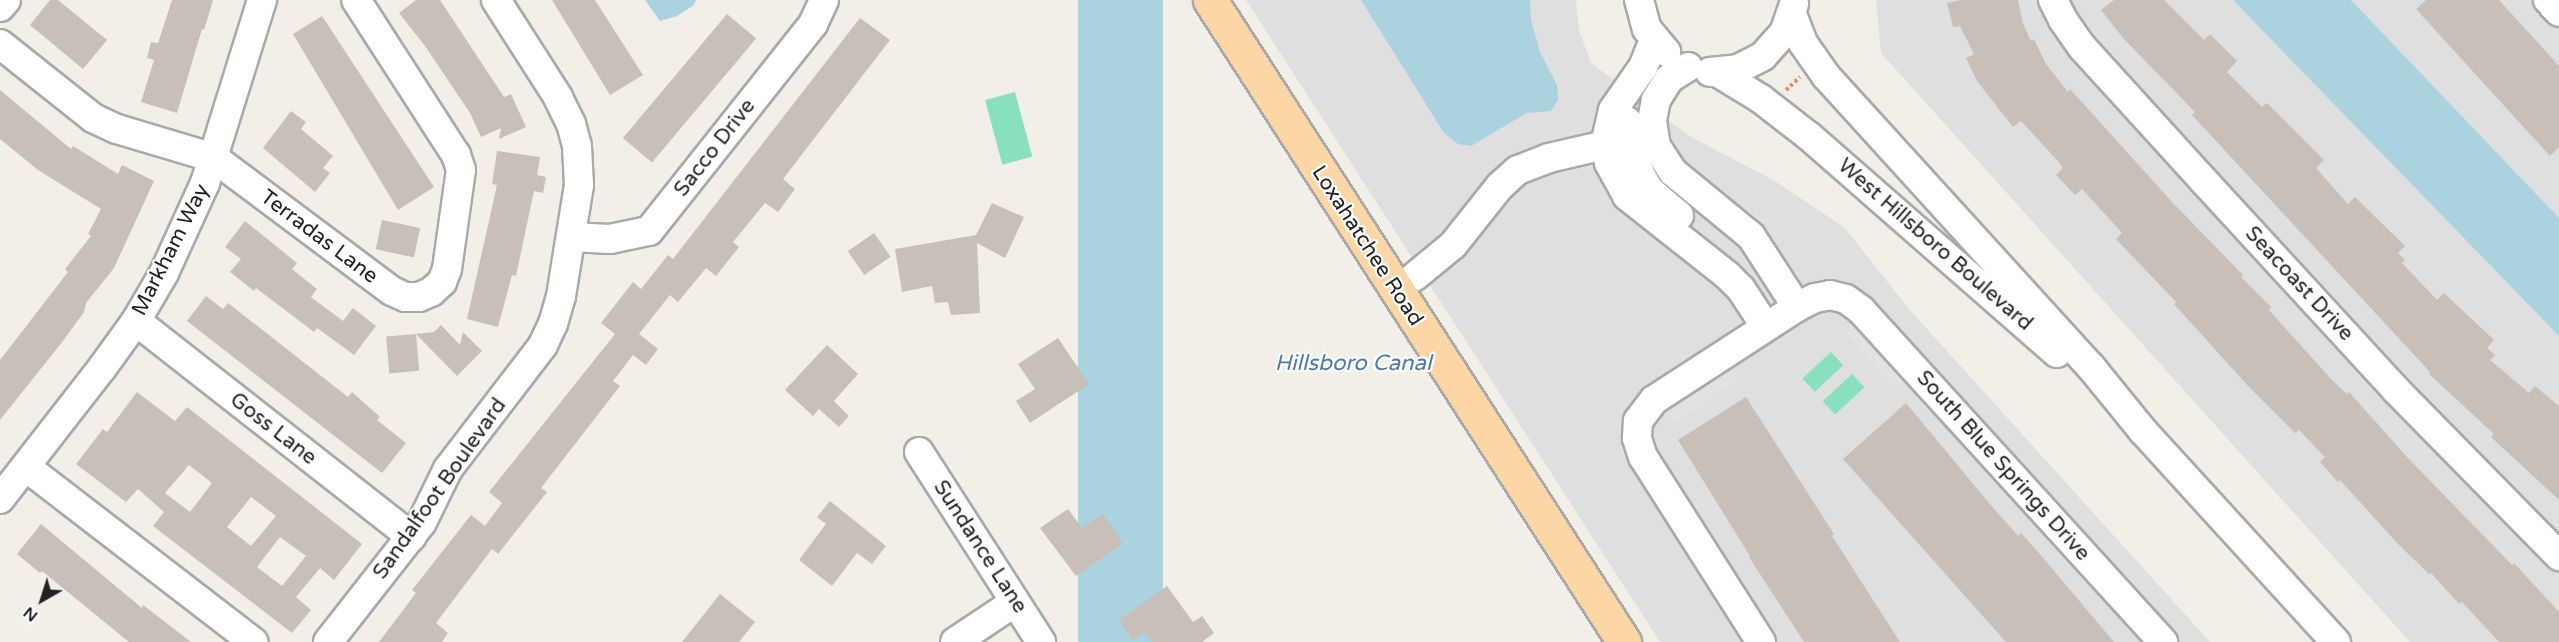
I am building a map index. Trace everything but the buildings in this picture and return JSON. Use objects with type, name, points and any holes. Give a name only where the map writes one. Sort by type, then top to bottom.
[{"type":"main road","name":"Loxahatchee Road","points":[[1210,0],[1624,642]]},
{"type":"main road","name":"Loxahatchee Road","points":[[1237,0],[1649,642]]},
{"type":"street","points":[[0,7],[6,0]]},
{"type":"street","name":"Markham Way","points":[[0,499],[136,321],[164,273],[189,222],[214,158],[262,0]]},
{"type":"street","name":"Terradas Lane","points":[[214,158],[392,291],[405,297],[419,297],[430,292],[442,282],[447,269],[461,170],[456,156],[356,0]]},
{"type":"street","name":"Sandalfoot Boulevard","points":[[328,642],[411,537],[430,509],[448,469],[543,345],[553,324],[561,296],[579,169],[571,124],[558,97],[496,0]]},
{"type":"street","name":"Sacco Drive","points":[[571,237],[610,239],[649,231],[813,24],[824,0]]},
{"type":"street","points":[[1639,0],[1642,18],[1654,40],[1669,54],[1688,67],[1717,72],[1738,69],[1764,56],[1779,42],[1793,7]]},
{"type":"street","name":"Seacoast Drive","points":[[2053,0],[2063,20],[2082,47],[2397,390],[2559,556]]},
{"type":"street","points":[[2548,0],[2559,12]]},
{"type":"street","name":"West Hillsboro Boulevard","points":[[1793,7],[1803,43],[1826,76],[2084,358],[2143,431],[2336,642]]},
{"type":"street","points":[[1654,40],[1636,78],[1612,110],[1628,140],[1661,156],[1673,172],[1725,214],[1758,245],[1797,307],[1654,400],[1642,412],[1637,429],[1643,457],[1761,642]]},
{"type":"street","points":[[0,44],[93,118],[117,129],[214,158]]},
{"type":"street","points":[[1688,67],[1669,80],[1658,95],[1653,114],[1628,140],[1612,171],[1628,196],[1702,244],[1741,289],[1766,327]]},
{"type":"street","name":"West Hillsboro Boulevard","points":[[1717,72],[1761,99],[1810,137],[2143,431]]},
{"type":"street","points":[[1414,277],[1453,245],[1494,193],[1518,170],[1539,160],[1628,140]]},
{"type":"street","points":[[1702,244],[1725,214]]},
{"type":"street","name":"South Blue Springs Drive","points":[[1797,307],[1815,298],[1838,296],[1855,304],[2163,642]]},
{"type":"street","name":"Goss Lane","points":[[136,321],[411,537]]},
{"type":"street","name":"Sundance Lane","points":[[919,452],[1041,642]]},
{"type":"street","points":[[26,466],[253,642]]},
{"type":"street","points":[[955,642],[1015,602]]},
{"type":"path","points":[[1782,96],[1795,80],[1805,75]]},
{"type":"shaded area","points":[[1246,0],[1576,0],[1579,30],[1591,63],[1691,137],[1775,181],[1844,227],[1909,309],[2210,642],[1660,642]]},
{"type":"shaded area","points":[[1876,0],[2559,0],[2559,642],[2410,642],[1881,53]]},
{"type":"shaded area","points":[[1856,320],[1909,379],[1897,389],[1844,331]]},
{"type":"shaded area","points":[[1729,366],[1738,379],[1674,424],[1665,411]]},
{"type":"green space","points":[[1015,92],[1032,157],[1002,165],[985,100]]},
{"type":"green space","points":[[1831,352],[1843,365],[1815,392],[1802,379]]},
{"type":"green space","points":[[1852,374],[1864,387],[1835,414],[1823,401]]},
{"type":"water","points":[[645,0],[696,0],[694,5],[677,16],[660,21]]},
{"type":"water","points":[[1078,0],[1163,0],[1163,642],[1078,642]]},
{"type":"water","points":[[1361,0],[1530,0],[1531,20],[1540,52],[1557,85],[1558,100],[1551,111],[1527,113],[1471,146],[1458,144],[1444,133]]},
{"type":"water","points":[[2233,0],[2351,0],[2559,218],[2559,336]]},
{"type":"water label","name":"Hillsboro Canal","points":[[1353,364]]}]
